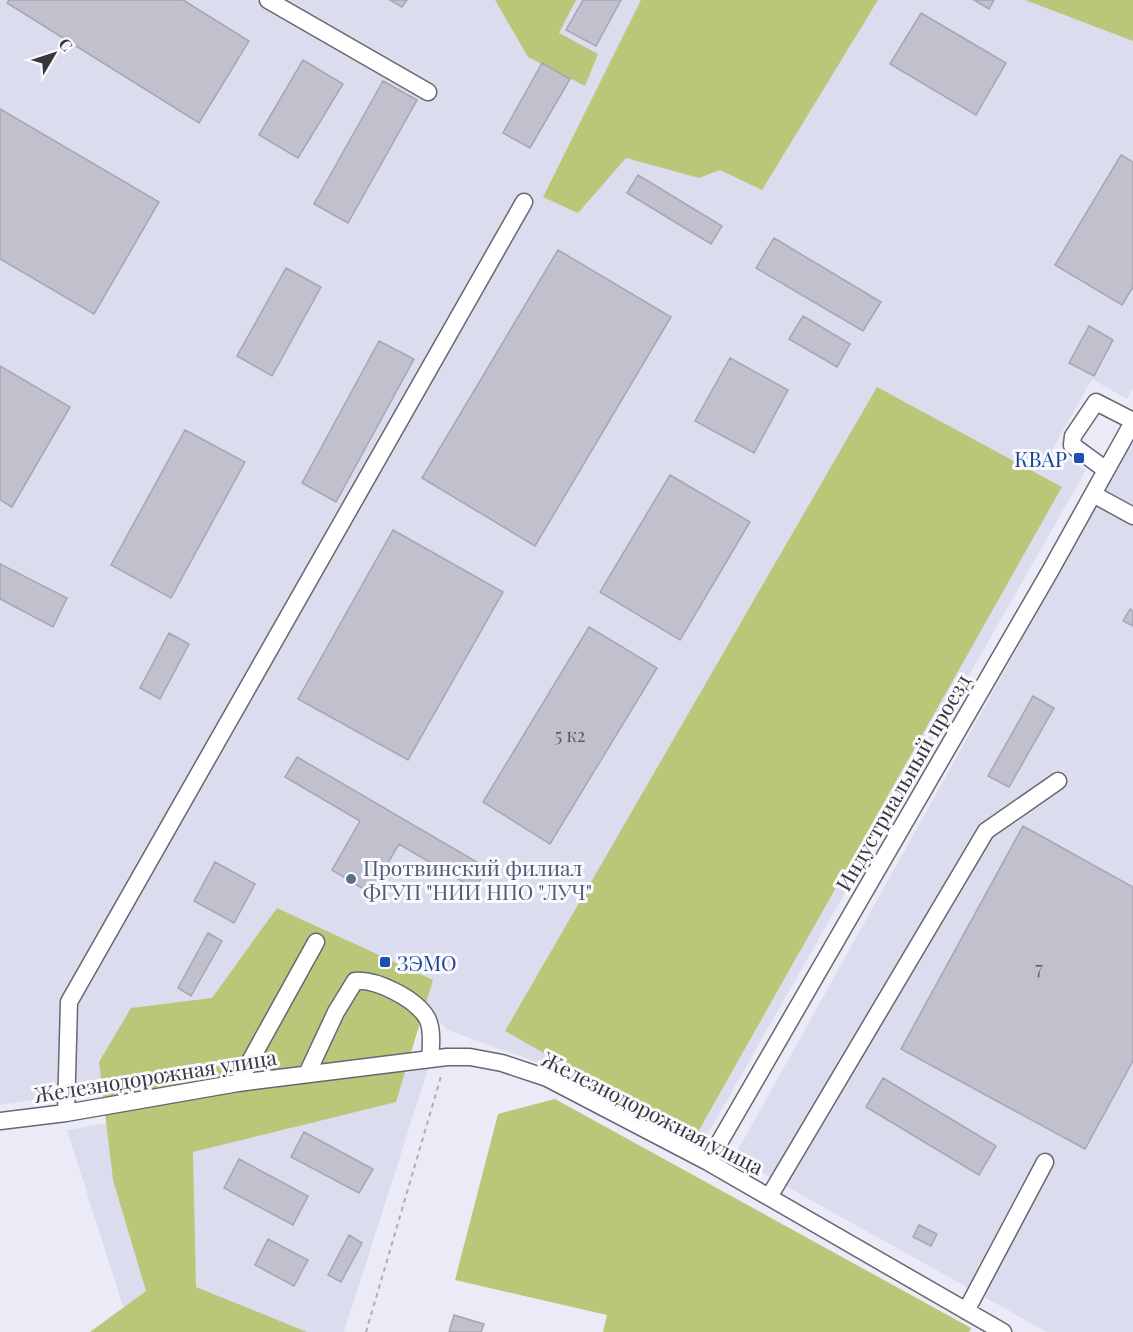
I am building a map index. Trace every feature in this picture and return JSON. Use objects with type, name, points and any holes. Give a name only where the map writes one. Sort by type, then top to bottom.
[{"type":"street","points":[[268,0],[428,92]]},
{"type":"street","points":[[66,1113],[69,1002],[524,202]]},
{"type":"street","points":[[1106,470],[1077,451],[1072,445],[1073,436],[1096,402],[1133,422]]},
{"type":"street","name":"Индустриальный проезд","points":[[708,1162],[1133,422]]},
{"type":"street","points":[[1093,494],[1133,516]]},
{"type":"street","points":[[769,1197],[986,831],[1058,781]]},
{"type":"street","points":[[238,1083],[316,942]]},
{"type":"street","points":[[307,1074],[336,1012],[355,981],[368,980],[398,992],[426,1017],[438,1058]]},
{"type":"street","name":"Железнодорожная улица","points":[[0,1121],[66,1113],[238,1083],[438,1058],[470,1057],[502,1063],[547,1078],[708,1162],[1003,1332]]},
{"type":"street","points":[[966,1311],[1045,1162]]},
{"type":"path","points":[[366,1332],[438,1058]]},
{"type":"shaded area","points":[[0,0],[1133,0],[1133,388],[1127,399],[1092,379],[1052,450],[1086,470],[702,1144],[537,1062],[447,1030],[420,1001],[302,1059],[0,1105]]},
{"type":"shaded area","points":[[1133,440],[1133,1332],[1047,1332],[734,1157]]},
{"type":"shaded area","points":[[428,1069],[344,1332],[168,1332],[126,1316],[67,1130]]},
{"type":"green space","points":[[495,0],[576,0],[559,33],[598,54],[585,86],[528,57]]},
{"type":"green space","points":[[641,0],[878,0],[762,190],[720,170],[699,178],[626,158],[578,213],[543,197]]},
{"type":"green space","points":[[1025,0],[1133,0],[1133,41]]},
{"type":"green space","points":[[877,387],[1062,487],[694,1139],[505,1031]]},
{"type":"green space","points":[[277,908],[433,980],[396,1102],[193,1152],[196,1287],[307,1332],[90,1332],[146,1291],[113,1180],[99,1062],[131,1008],[212,998]]},
{"type":"green space","points":[[555,1099],[971,1328],[969,1332],[603,1332],[607,1315],[455,1280],[498,1114]]},
{"type":"building","points":[[9,0],[183,0],[249,41],[199,123],[7,3]]},
{"type":"building","points":[[390,0],[407,0],[402,7]]},
{"type":"building","points":[[583,0],[621,0],[596,46],[566,30]]},
{"type":"building","points":[[974,0],[994,0],[989,9]]},
{"type":"building","points":[[921,13],[1006,63],[976,115],[890,64]]},
{"type":"building","points":[[303,60],[343,84],[298,158],[259,135]]},
{"type":"building","points":[[542,63],[570,79],[530,148],[503,133]]},
{"type":"building","points":[[383,81],[417,100],[348,223],[314,204]]},
{"type":"building","points":[[0,109],[159,202],[94,314],[0,259]]},
{"type":"building","points":[[1121,155],[1133,162],[1133,287],[1122,305],[1055,265]]},
{"type":"building","points":[[638,175],[722,226],[711,244],[627,193]]},
{"type":"building","points":[[774,238],[881,302],[863,331],[756,268]]},
{"type":"building","points":[[558,250],[671,317],[535,546],[422,478]]},
{"type":"building","points":[[286,268],[321,287],[272,376],[237,356]]},
{"type":"building","points":[[803,316],[850,344],[837,367],[789,339]]},
{"type":"building","points":[[1089,326],[1113,340],[1094,376],[1069,363]]},
{"type":"building","points":[[379,341],[414,359],[336,502],[302,483]]},
{"type":"building","points":[[730,358],[788,390],[754,453],[695,421]]},
{"type":"building","points":[[0,366],[70,407],[12,507],[0,500]]},
{"type":"building","points":[[185,430],[245,462],[171,598],[111,565]]},
{"type":"building","points":[[670,475],[750,522],[680,640],[600,592]]},
{"type":"building","points":[[393,530],[503,592],[408,760],[298,699]]},
{"type":"building","points":[[0,564],[67,598],[53,627],[0,599]]},
{"type":"building","points":[[1130,609],[1133,611],[1133,626],[1123,621]]},
{"type":"building","points":[[589,627],[657,668],[550,844],[483,802]]},
{"type":"building","points":[[169,633],[189,644],[160,699],[140,688]]},
{"type":"building","points":[[1033,696],[1054,708],[1009,787],[988,776]]},
{"type":"building","points":[[297,757],[487,868],[475,889],[399,844],[370,893],[332,870],[360,821],[285,777]]},
{"type":"building","points":[[1023,826],[1133,887],[1133,1061],[1085,1149],[901,1049]]},
{"type":"building","points":[[215,862],[255,884],[234,923],[194,901]]},
{"type":"building","points":[[208,933],[222,941],[191,996],[178,988]]},
{"type":"building","points":[[883,1078],[996,1146],[979,1175],[866,1107]]},
{"type":"building","points":[[304,1132],[373,1169],[359,1193],[291,1157]]},
{"type":"building","points":[[239,1159],[308,1196],[293,1225],[224,1188]]},
{"type":"building","points":[[919,1225],[937,1234],[931,1246],[913,1237]]},
{"type":"building","points":[[349,1235],[362,1243],[341,1282],[328,1275]]},
{"type":"building","points":[[268,1239],[308,1260],[294,1286],[255,1265]]},
{"type":"building","points":[[454,1315],[484,1324],[481,1332],[449,1332]]},
{"type":"place","name":"КВАР","points":[[1079,458]]},
{"type":"place","name":"Протвинский филиал ФГУП \"НИИ НПО \"ЛУЧ\"","points":[[351,879]]},
{"type":"place","name":"ЗЭМО","points":[[385,962]]}]
